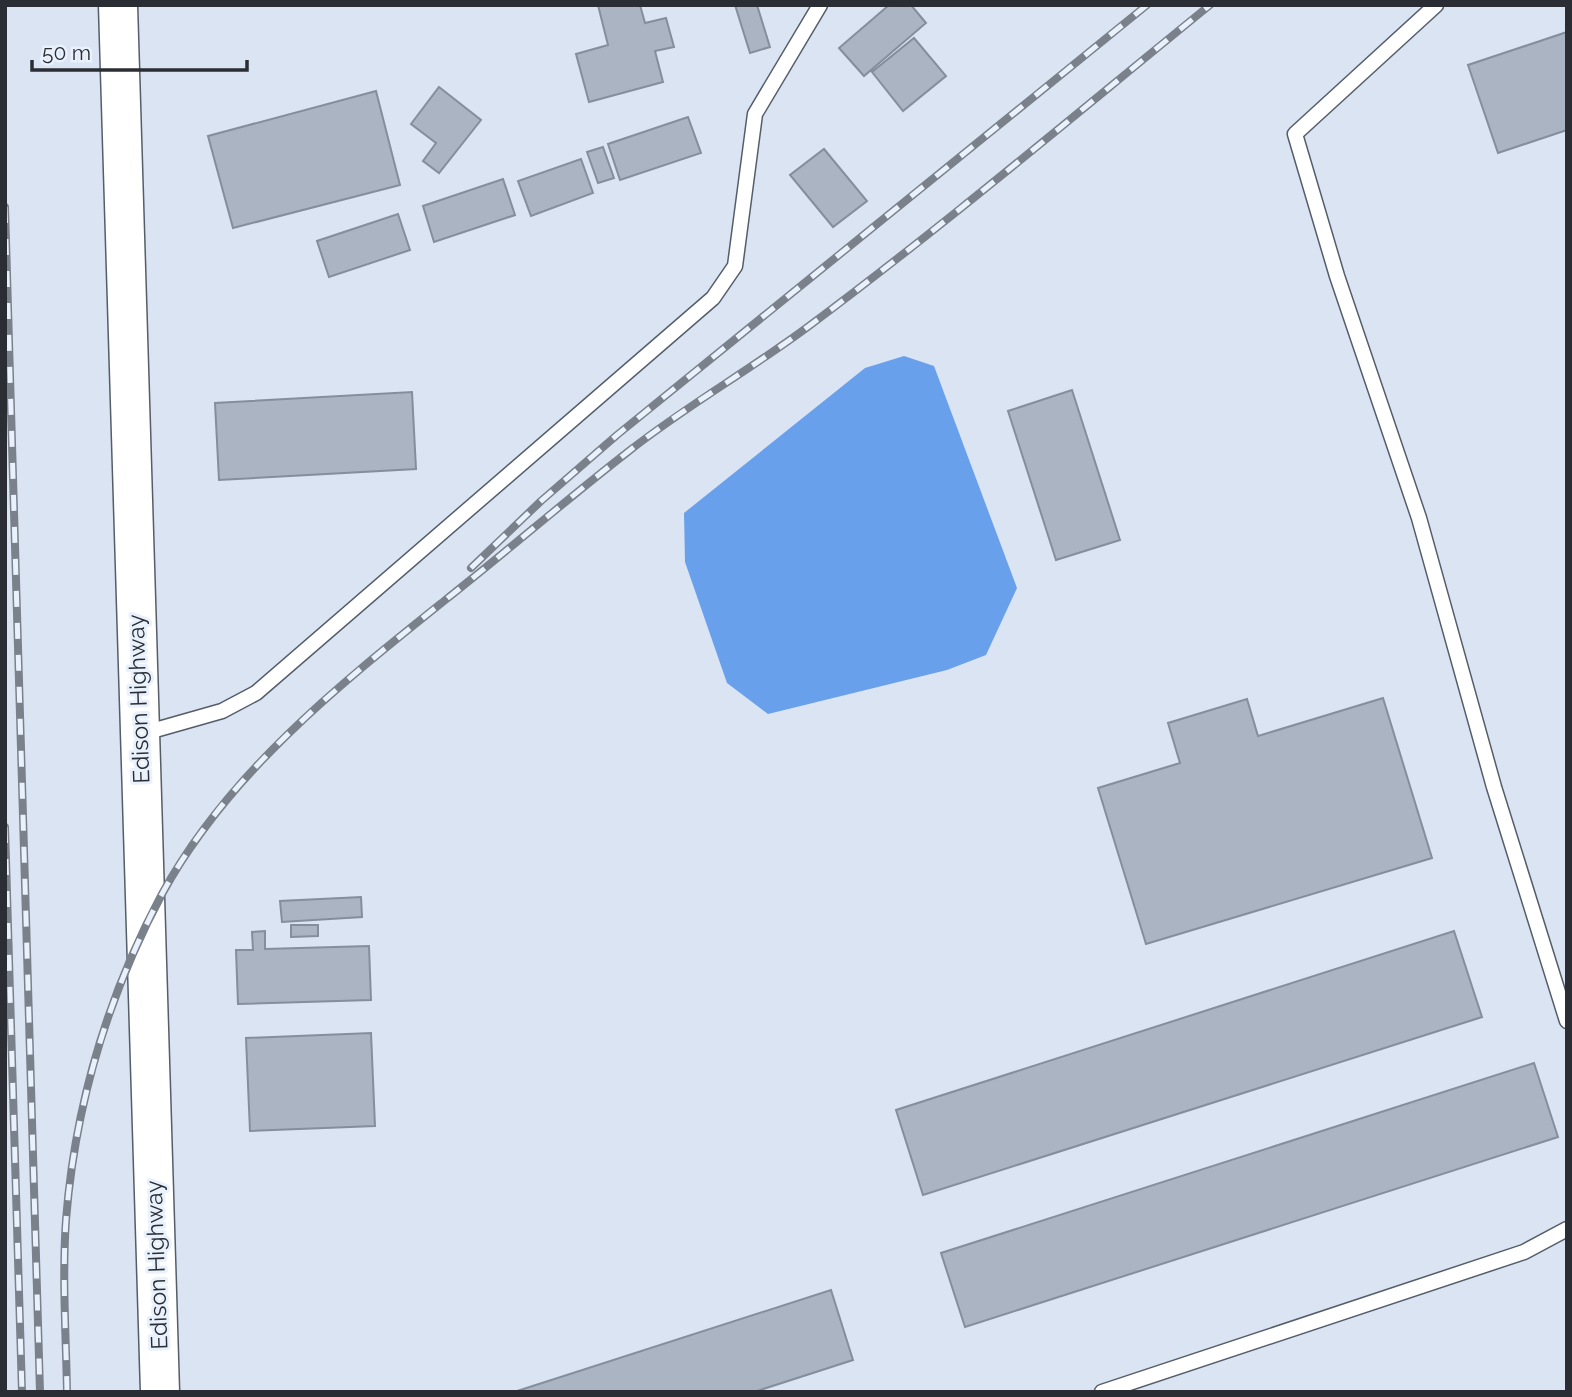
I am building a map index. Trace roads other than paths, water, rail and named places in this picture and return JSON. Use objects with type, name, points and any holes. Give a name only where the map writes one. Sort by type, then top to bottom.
[{"type":"main road","name":"Edison Highway","points":[[118,5],[160,1392]]},
{"type":"lane","points":[[139,734],[222,711],[256,693],[713,298],[735,267],[755,114],[820,5]]},
{"type":"lane","points":[[1436,5],[1295,134],[1337,276],[1419,518],[1494,786],[1567,1021]]},
{"type":"lane","points":[[1102,1392],[1524,1252],[1567,1229]]},
{"type":"water","points":[[904,356],[934,366],[1017,588],[986,655],[947,670],[768,714],[727,683],[685,562],[684,513],[865,368]]},
{"type":"railway","points":[[471,568],[541,501],[617,435],[1147,5]]},
{"type":"railway","points":[[67,1392],[64,1284],[66,1220],[70,1177],[86,1093],[110,1011],[143,932],[189,850],[219,809],[288,734],[326,699],[582,488],[695,403],[787,342],[860,287],[1210,5]]},
{"type":"railway","points":[[5,207],[40,1392]]},
{"type":"railway","points":[[5,827],[22,1392]]}]
